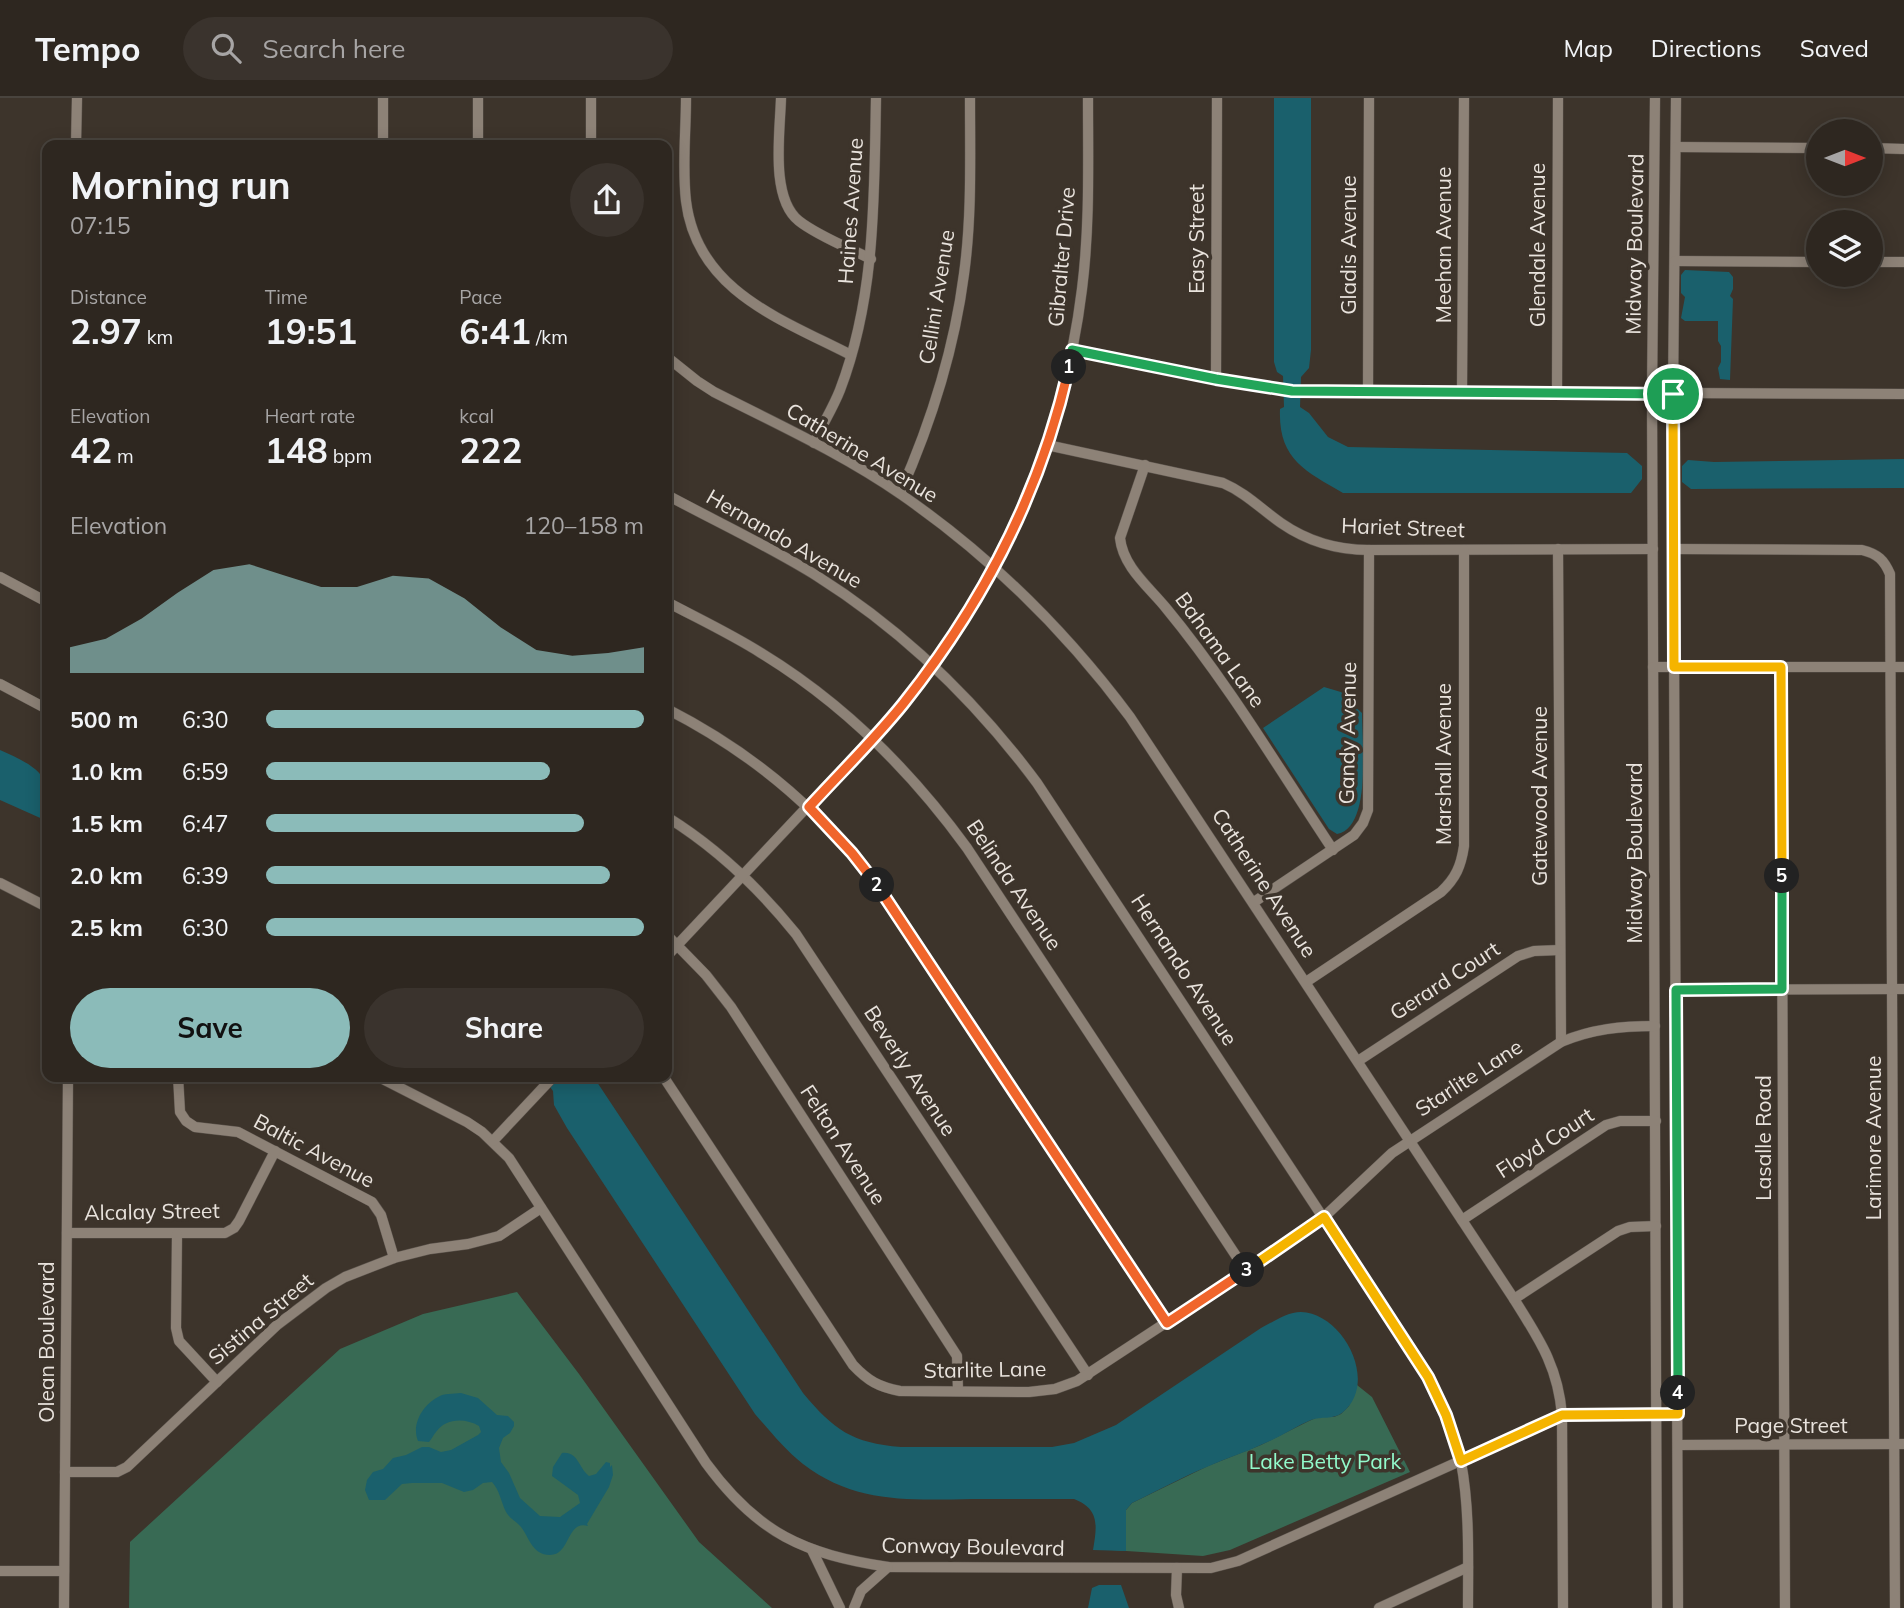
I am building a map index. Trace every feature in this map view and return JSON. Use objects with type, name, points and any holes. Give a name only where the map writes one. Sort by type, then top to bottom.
[{"type":"street","points":[[76,140],[77,98]]},
{"type":"street","points":[[383,98],[383,140]]},
{"type":"street","points":[[478,98],[478,140]]},
{"type":"street","points":[[591,98],[591,140]]},
{"type":"street","points":[[686,98],[686,202],[692,226],[704,254],[728,285],[751,303],[851,355]]},
{"type":"street","points":[[781,98],[780,183],[782,198],[789,212],[800,223],[871,259]]},
{"type":"street","name":"Haines Avenue","points":[[814,443],[839,391],[851,355],[871,259],[876,98]]},
{"type":"street","name":"Cellini Avenue","points":[[900,494],[939,392],[959,309],[968,236],[970,98]]},
{"type":"street","name":"Gibralter Drive","points":[[672,951],[873,738],[933,665],[995,566],[1023,507],[1047,445],[1072,350],[1086,251],[1088,98]]},
{"type":"street","name":"Easy Street","points":[[1216,379],[1217,98]]},
{"type":"street","name":"Gladis Avenue","points":[[1368,393],[1369,98]]},
{"type":"street","name":"Meehan Avenue","points":[[1462,393],[1464,98]]},
{"type":"street","name":"Glendale Avenue","points":[[1557,393],[1558,98]]},
{"type":"street","name":"Midway Boulevard","points":[[1655,98],[1652,394],[1657,1608]]},
{"type":"street","name":"Midway Boulevard","points":[[1676,98],[1673,394],[1678,1608]]},
{"type":"street","points":[[1676,147],[1806,148]]},
{"type":"street","points":[[1883,148],[1904,149]]},
{"type":"street","points":[[1675,261],[1806,262]]},
{"type":"street","points":[[1883,262],[1904,262]]},
{"type":"street","points":[[1072,350],[1272,390],[1368,393],[1904,394]]},
{"type":"street","name":"Catherine Avenue","points":[[672,361],[714,392],[814,443],[900,494],[995,566],[1062,634],[1112,692],[1410,1140],[1514,1299],[1551,1362],[1559,1385],[1562,1415],[1563,1608]]},
{"type":"street","name":"Hariet Street","points":[[1047,445],[1223,483],[1247,495],[1280,522],[1305,537],[1337,547],[1369,550],[1653,549]]},
{"type":"street","name":"Bahama Lane","points":[[1145,465],[1120,538],[1121,551],[1128,564],[1208,662],[1333,850]]},
{"type":"street","name":"Hernando Avenue","points":[[672,498],[816,575],[871,613],[933,665],[987,720],[1037,783],[1428,1377],[1446,1415],[1461,1461],[1467,1505],[1468,1608]]},
{"type":"street","name":"Gatewood Avenue","points":[[1559,549],[1561,1042]]},
{"type":"street","points":[[1674,549],[1862,550],[1875,553],[1884,561],[1889,574],[1891,667]]},
{"type":"street","name":"Gandy Avenue","points":[[1254,902],[1354,835],[1368,810],[1369,550]]},
{"type":"street","name":"Marshall Avenue","points":[[1306,982],[1441,892],[1453,881],[1461,866],[1464,846],[1464,550]]},
{"type":"street","points":[[0,577],[42,599]]},
{"type":"street","name":"Belinda Avenue","points":[[672,605],[731,635],[828,700],[873,738],[924,792],[967,848],[1246,1271]]},
{"type":"street","points":[[1653,667],[1904,667]]},
{"type":"street","name":"Lasalle Road","points":[[1781,667],[1785,1608]]},
{"type":"street","name":"Larimore Avenue","points":[[1891,667],[1892,989],[1899,1444],[1895,1608]]},
{"type":"street","points":[[0,684],[42,706]]},
{"type":"street","points":[[672,712],[740,752],[809,807],[852,853],[889,901],[1167,1323]]},
{"type":"street","name":"Beverly Avenue","points":[[672,820],[744,876],[780,914],[811,954],[1088,1375]]},
{"type":"street","points":[[0,883],[42,904]]},
{"type":"street","name":"Felton Avenue","points":[[672,939],[706,975],[731,1007],[957,1356],[958,1391]]},
{"type":"street","name":"Gerard Court","points":[[1358,1061],[1518,956],[1534,951],[1560,950]]},
{"type":"street","points":[[1676,990],[1904,989]]},
{"type":"street","name":"Starlite Lane","points":[[667,1082],[853,1365],[866,1379],[881,1388],[900,1391],[1043,1391],[1088,1375],[1246,1271],[1324,1217],[1376,1166],[1410,1140],[1561,1042],[1610,1027],[1655,1026]]},
{"type":"street","name":"Olean Boulevard","points":[[64,1608],[68,1082]]},
{"type":"street","name":"Baltic Avenue","points":[[178,1082],[180,1112],[186,1121],[195,1127],[238,1132],[372,1202],[381,1215],[394,1258]]},
{"type":"street","name":"Conway Boulevard","points":[[389,1082],[467,1122],[493,1141],[509,1158],[718,1479],[740,1503],[762,1522],[812,1550],[848,1561],[888,1567],[1211,1568],[1238,1561],[1562,1415],[1678,1414]]},
{"type":"street","points":[[493,1141],[548,1082]]},
{"type":"street","name":"Floyd Court","points":[[1462,1220],[1606,1125],[1620,1121],[1656,1121]]},
{"type":"street","name":"Alcalay Street","points":[[67,1233],[225,1233],[234,1228],[275,1151]]},
{"type":"street","name":"Sistina Street","points":[[65,1472],[117,1472],[127,1467],[307,1301],[345,1277],[394,1258],[499,1236],[541,1208]]},
{"type":"street","points":[[1514,1299],[1618,1231],[1630,1227],[1656,1226]]},
{"type":"street","points":[[177,1234],[176,1328],[179,1341],[217,1382]]},
{"type":"street","name":"Page Street","points":[[1678,1445],[1899,1444]]},
{"type":"street","points":[[812,1550],[840,1608]]},
{"type":"street","points":[[853,1608],[861,1591],[888,1567]]},
{"type":"street","points":[[1379,1608],[1468,1567]]},
{"type":"street","points":[[1177,1568],[1176,1595],[1179,1608]]},
{"type":"street","points":[[0,1571],[64,1572]]},
{"type":"green space","points":[[517,1292],[699,1542],[772,1608],[129,1608],[130,1542],[340,1349],[423,1314]]},
{"type":"green space","name":"Lake Betty Park","points":[[1357,1385],[1372,1397],[1410,1472],[1230,1550],[1203,1556],[1111,1550],[1126,1550],[1126,1510],[1132,1503],[1318,1417],[1341,1414],[1349,1406]]},
{"type":"water","points":[[1274,98],[1311,98],[1311,350],[1309,368],[1301,377],[1300,407],[1309,413],[1328,437],[1348,447],[1627,453],[1642,466],[1642,479],[1631,493],[1343,493],[1296,462],[1284,440],[1280,409],[1284,407],[1283,376],[1277,372],[1274,362]]},
{"type":"water","points":[[1685,270],[1729,272],[1733,277],[1730,296],[1733,299],[1730,380],[1720,379],[1718,368],[1721,362],[1721,346],[1718,341],[1718,321],[1685,321],[1681,318],[1685,297],[1681,293],[1681,275]]},
{"type":"water","points":[[1904,459],[1904,488],[1691,489],[1682,482],[1682,466],[1688,460],[1714,462]]},
{"type":"water","points":[[1324,687],[1351,695],[1353,705],[1362,713],[1363,782],[1360,800],[1356,816],[1348,828],[1337,834],[1329,829],[1263,728]]},
{"type":"water","points":[[0,750],[28,764],[42,777],[42,819],[0,800]]},
{"type":"water","points":[[546,1082],[597,1082],[803,1393],[824,1416],[857,1438],[901,1447],[1052,1447],[1074,1443],[1116,1425],[1261,1328],[1296,1312],[1316,1315],[1342,1336],[1352,1352],[1357,1368],[1358,1385],[1353,1400],[1338,1415],[1311,1420],[1132,1503],[1126,1510],[1126,1551],[1093,1550],[1095,1519],[1088,1508],[1074,1499],[905,1499],[863,1493],[843,1486],[803,1464],[755,1414],[567,1128],[554,1105],[553,1091]]},
{"type":"water","points":[[461,1393],[478,1398],[497,1415],[508,1416],[514,1422],[499,1448],[501,1462],[520,1498],[540,1516],[560,1517],[580,1503],[578,1495],[552,1476],[553,1467],[562,1453],[575,1457],[589,1476],[596,1474],[606,1462],[610,1463],[610,1467],[612,1465],[613,1475],[609,1487],[588,1526],[576,1528],[557,1554],[544,1554],[535,1549],[521,1527],[506,1512],[492,1482],[464,1492],[442,1483],[402,1484],[385,1500],[369,1500],[365,1490],[367,1480],[373,1472],[383,1469],[393,1458],[422,1447],[441,1452],[451,1450],[481,1432],[479,1426],[474,1423],[456,1421],[440,1427],[429,1442],[418,1441],[417,1422],[428,1405],[440,1396]]},
{"type":"water","points":[[1099,1585],[1121,1585],[1129,1608],[1088,1608],[1092,1588]]},
{"type":"route","points":[[1072,350],[1272,390],[1673,394],[1674,667],[1781,667],[1782,989],[1676,990],[1678,1414],[1562,1415],[1461,1461],[1446,1415],[1428,1377],[1324,1217],[1167,1323],[889,901],[852,853],[809,807],[901,707],[965,618],[995,566],[1047,445],[1072,350]]}]
